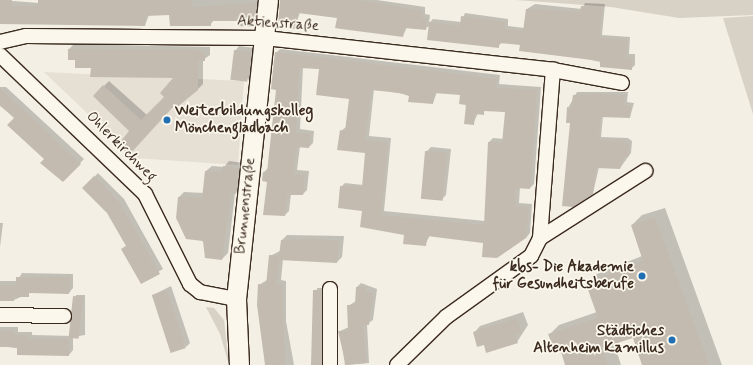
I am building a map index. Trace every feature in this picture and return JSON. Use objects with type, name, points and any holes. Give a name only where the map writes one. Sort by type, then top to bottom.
[{"type":"street","name":"Brunnenstraße","points":[[239,365],[236,299],[268,0]]},
{"type":"street","name":"Aktienstraße","points":[[0,42],[26,36],[265,38],[553,70],[622,83]]},
{"type":"street","name":"Ohlerkirchweg","points":[[0,55],[145,194],[190,284],[200,292],[236,299]]},
{"type":"street","points":[[397,365],[446,317],[532,256],[540,238],[553,70]]},
{"type":"street","points":[[540,238],[645,171]]},
{"type":"street","points":[[330,289],[330,365]]},
{"type":"street","points":[[0,315],[64,316]]},
{"type":"shaded area","points":[[516,0],[753,0],[753,15],[679,18],[611,7]]},
{"type":"shaded area","points":[[753,16],[753,114],[723,18]]},
{"type":"shaded area","name":"Weiterbildungskolleg Mönchengladbach","points":[[44,72],[244,81],[238,165],[134,158]]},
{"type":"shaded area","points":[[206,307],[214,308],[224,320],[229,365],[220,334]]},
{"type":"building","points":[[0,0],[12,0],[12,6],[38,6],[38,0],[192,0],[192,7],[256,3],[254,27],[237,26],[237,21],[211,21],[211,26],[170,26],[169,15],[146,16],[145,26],[0,24]]},
{"type":"building","points":[[280,0],[359,0],[422,11],[422,18],[427,18],[426,30],[404,28],[403,37],[341,29],[335,28],[337,18],[298,13],[295,29],[278,27]]},
{"type":"building","points":[[581,6],[603,7],[599,38],[628,40],[626,57],[632,58],[632,70],[600,67],[600,61],[519,51],[520,45],[499,43],[499,48],[427,40],[429,22],[460,26],[461,16],[505,22],[505,29],[523,31],[526,9],[580,12]]},
{"type":"building","points":[[68,49],[195,50],[205,52],[205,61],[198,61],[198,90],[176,108],[174,106],[129,155],[118,145],[129,131],[93,96],[103,85],[141,120],[164,97],[160,93],[173,78],[90,77],[91,68],[75,68],[75,60],[68,60]]},
{"type":"building","points":[[234,50],[251,52],[247,82],[230,80]]},
{"type":"building","points":[[275,52],[497,79],[496,88],[537,90],[530,189],[516,188],[515,206],[529,207],[526,238],[497,258],[482,257],[483,243],[427,236],[426,246],[403,244],[404,235],[360,227],[362,211],[338,208],[340,186],[362,187],[365,153],[337,150],[340,130],[345,131],[349,99],[316,95],[319,69],[299,68],[296,133],[310,134],[309,148],[296,147],[293,174],[305,175],[303,195],[287,195],[285,216],[263,215],[267,182],[262,181],[263,172],[267,172],[276,90],[271,89]],"holes":[[[371,90],[400,93],[409,96],[408,102],[433,104],[434,93],[460,95],[459,104],[466,105],[464,124],[474,125],[475,114],[484,115],[484,111],[505,112],[502,143],[488,142],[484,225],[381,215],[388,142],[365,140]]]},
{"type":"building","points":[[0,88],[81,164],[63,182],[40,163],[44,159],[7,125],[14,118],[0,105]]},
{"type":"building","points":[[573,95],[625,95],[624,105],[631,106],[630,118],[600,117],[599,140],[624,141],[629,144],[628,157],[624,157],[620,169],[596,168],[593,194],[573,207],[562,206],[570,123],[566,123],[567,107],[571,108]]},
{"type":"building","points":[[425,151],[447,153],[443,201],[421,199]]},
{"type":"building","points":[[223,166],[239,168],[236,194],[231,193],[222,260],[205,258],[203,241],[186,239],[176,218],[178,197],[202,198],[205,171],[222,172]]},
{"type":"building","points":[[94,176],[120,203],[160,274],[141,284],[121,249],[126,246],[107,213],[82,188]]},
{"type":"building","name":"kbs- Die Akademie für Gesundheitsberufe","points":[[655,217],[709,365],[642,365],[633,338],[602,348],[608,365],[565,365],[559,345],[553,347],[548,334],[598,318],[586,284],[643,261],[631,225]]},
{"type":"building","points":[[315,239],[339,241],[337,263],[279,260],[276,285],[282,285],[285,365],[265,365],[257,305],[258,284],[266,285],[269,255],[279,256],[281,240]]},
{"type":"building","points":[[16,277],[70,277],[69,294],[29,293],[29,297],[14,297],[14,301],[0,301],[0,285],[16,285]]},
{"type":"building","points":[[356,287],[366,287],[366,292],[373,293],[369,325],[363,325],[366,363],[346,365],[338,331],[348,331],[347,305],[355,305]]},
{"type":"building","points":[[167,290],[186,348],[171,353],[152,295]]},
{"type":"building","points":[[313,290],[322,290],[322,365],[311,365]]},
{"type":"building","points":[[73,296],[83,297],[79,339],[69,338]]},
{"type":"building","points":[[517,318],[522,333],[515,335],[518,343],[486,353],[484,345],[477,347],[473,332]]},
{"type":"building","points":[[0,331],[14,331],[14,335],[28,335],[28,339],[69,339],[69,356],[17,355],[17,347],[0,347]]},
{"type":"place","name":"Weiterbildungskolleg Mönchengladbach","points":[[167,120]]},
{"type":"place","name":"kbs- Die Akademie für Gesundheitsberufe","points":[[642,276]]},
{"type":"place","name":"Städtiches Altenheim Kamillus","points":[[672,340]]}]
